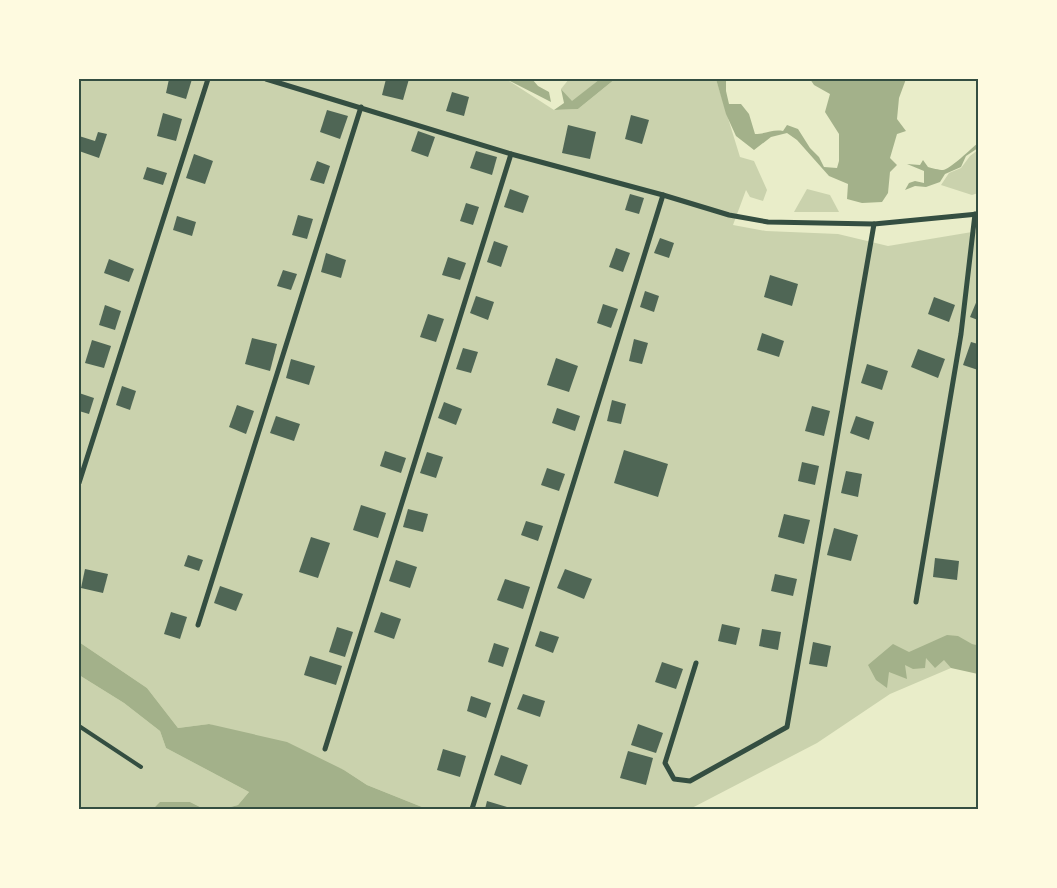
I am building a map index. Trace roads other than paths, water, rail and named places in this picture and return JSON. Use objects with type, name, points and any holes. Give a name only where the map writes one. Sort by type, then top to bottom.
[{"type":"street","points":[[79,483],[208,79]]},
{"type":"street","points":[[266,79],[511,154],[729,215],[768,222],[874,224],[977,214],[960,334],[916,602]]},
{"type":"street","points":[[198,625],[361,107]]},
{"type":"street","points":[[325,749],[511,154]]},
{"type":"street","points":[[472,809],[663,196]]},
{"type":"street","points":[[696,662],[665,763],[674,779],[690,781],[787,727],[874,224]]},
{"type":"lane","points":[[79,726],[140,767]]}]
